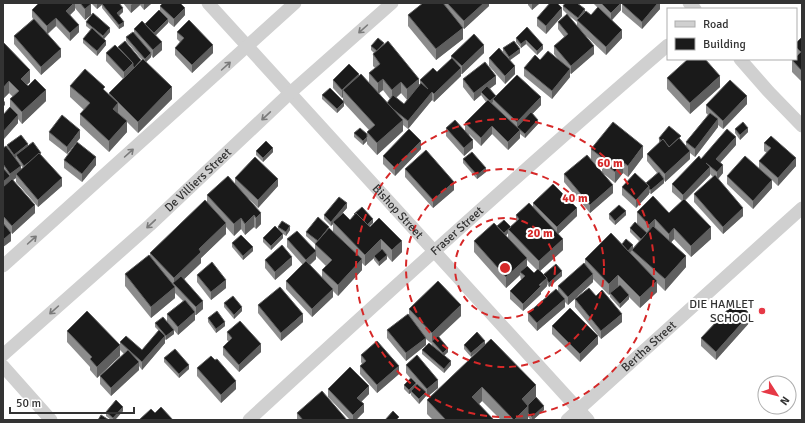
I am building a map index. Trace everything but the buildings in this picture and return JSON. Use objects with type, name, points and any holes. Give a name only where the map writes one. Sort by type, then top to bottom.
[{"type":"street","name":"Bishop Street","points":[[208,3],[588,420]]},
{"type":"street","points":[[3,266],[248,47],[295,3]]},
{"type":"street","name":"De Villiers Street","points":[[3,355],[150,225],[290,93],[392,3]]},
{"type":"street","name":"Fraser Street","points":[[249,420],[433,251],[602,101],[667,46]]},
{"type":"street","points":[[741,60],[802,126]]},
{"type":"street","name":"Bertha Street","points":[[567,420],[802,208]]},
{"type":"street","points":[[3,366],[52,420]]},
{"type":"place","name":"DIE HAMLET SCHOOL","points":[[762,311]]}]
